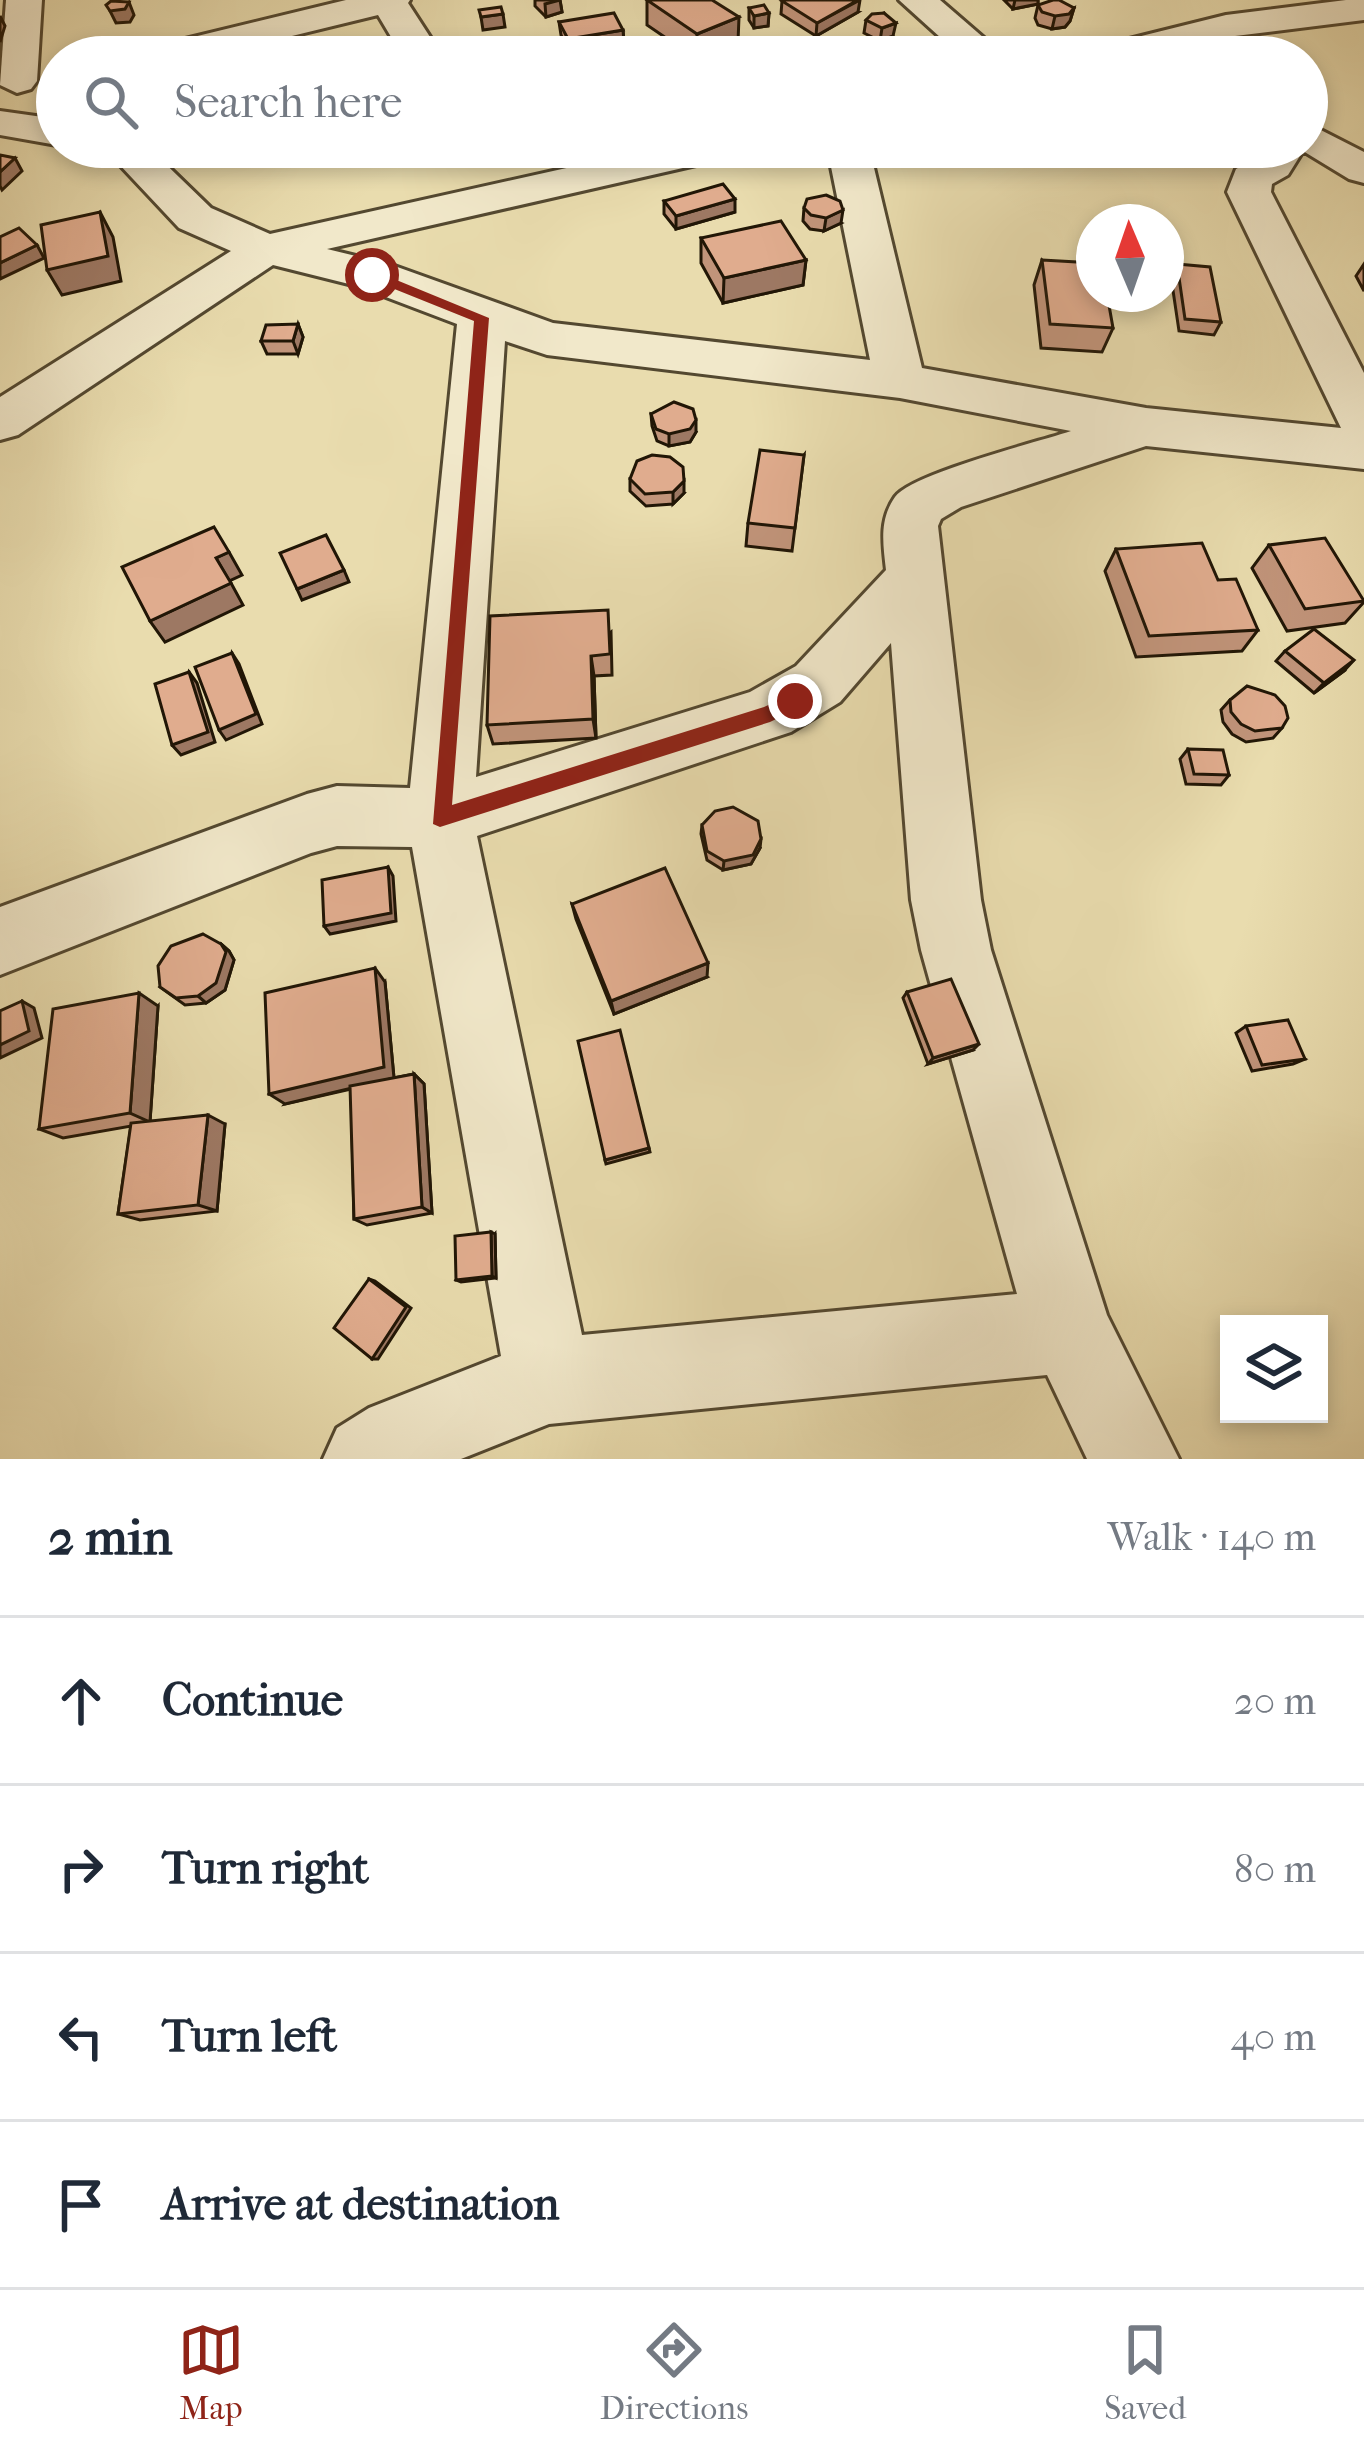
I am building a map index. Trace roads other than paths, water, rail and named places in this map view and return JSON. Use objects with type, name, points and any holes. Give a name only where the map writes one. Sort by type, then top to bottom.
[{"type":"street","points":[[9,83],[24,0]]},
{"type":"street","points":[[243,36],[390,0],[411,36]]},
{"type":"street","points":[[917,0],[961,36]]},
{"type":"street","points":[[1196,0],[1231,36]]},
{"type":"street","points":[[1260,36],[1364,9]]},
{"type":"street","points":[[0,123],[36,129]]},
{"type":"street","points":[[1328,149],[1364,170]]},
{"type":"street","points":[[145,168],[195,218],[266,249],[372,275],[482,318],[562,342],[900,381],[1146,427],[1364,450]]},
{"type":"street","points":[[0,422],[266,249],[501,180],[580,168]]},
{"type":"street","points":[[853,168],[900,381]]},
{"type":"street","points":[[1231,168],[1249,191],[1364,424]]},
{"type":"street","points":[[1249,191],[1251,178],[1269,168]]},
{"type":"street","points":[[482,318],[440,818],[549,1381]]},
{"type":"street","points":[[1134,1459],[1070,1331],[956,950],[946,900],[910,526],[918,506],[942,493],[1146,427]]},
{"type":"street","points":[[0,941],[307,824],[337,816],[440,818],[770,713],[818,684],[914,577]]},
{"type":"street","points":[[368,1459],[400,1439],[549,1381],[1070,1331]]}]
